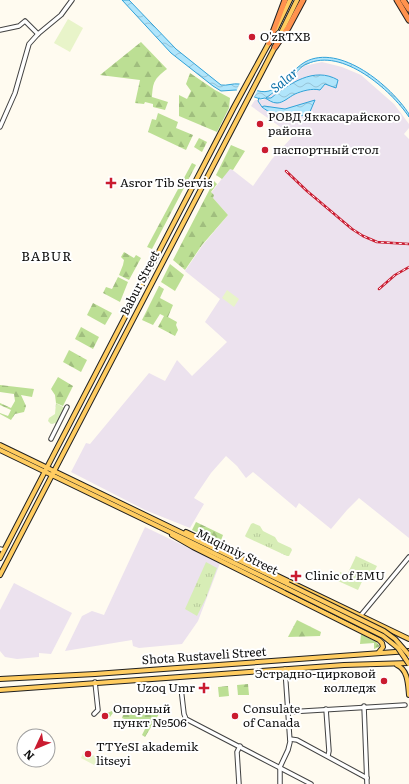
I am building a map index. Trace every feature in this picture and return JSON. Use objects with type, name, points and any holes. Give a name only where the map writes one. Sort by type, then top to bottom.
[{"type":"highway","points":[[269,44],[285,0]]},
{"type":"highway","points":[[275,47],[304,0]]},
{"type":"highway","points":[[397,0],[409,20]]},
{"type":"highway","points":[[403,0],[409,9]]},
{"type":"main road","points":[[269,44],[290,0]]},
{"type":"main road","name":"Babur Street","points":[[0,575],[246,100],[275,47],[297,0]]},
{"type":"main road","name":"Babur Street","points":[[0,558],[2,550],[45,472],[234,107],[269,44]]},
{"type":"main road","points":[[234,107],[238,106],[241,110]]},
{"type":"main road","points":[[109,349],[111,353],[115,353]]},
{"type":"main road","name":"Muqimiy Street","points":[[0,444],[147,515],[381,635],[398,648],[409,664]]},
{"type":"main road","name":"Muqimiy Street","points":[[0,450],[52,476],[384,631],[395,639],[409,655]]},
{"type":"main road","points":[[97,497],[97,494],[100,492]]},
{"type":"main road","points":[[147,515],[199,537],[409,639]]},
{"type":"main road","points":[[146,520],[193,547],[378,640],[382,643],[383,648],[378,652]]},
{"type":"main road","points":[[11,536],[18,540]]},
{"type":"main road","points":[[365,633],[372,629],[372,620]]},
{"type":"main road","name":"Shota Rustaveli Street","points":[[0,679],[283,661],[378,652],[409,651]]},
{"type":"main road","points":[[395,664],[400,666],[405,672],[409,693]]},
{"type":"main road","name":"Shota Rustaveli Street","points":[[0,690],[344,665],[409,664]]},
{"type":"street","points":[[0,127],[15,93],[28,46],[38,34],[61,15],[72,0]]},
{"type":"street","points":[[0,30],[19,26],[25,21],[38,34]]},
{"type":"street","points":[[51,439],[67,407]]},
{"type":"street","points":[[361,615],[409,557]]},
{"type":"street","points":[[280,784],[280,767],[289,748],[290,739],[285,669]]},
{"type":"street","points":[[94,714],[98,710],[95,682]]},
{"type":"street","points":[[181,688],[185,718],[311,784]]},
{"type":"street","points":[[288,712],[364,706],[405,705]]},
{"type":"street","points":[[364,706],[367,784]]},
{"type":"street","points":[[326,709],[329,751],[328,756]]},
{"type":"street","points":[[290,739],[297,740],[367,778]]},
{"type":"street","points":[[240,746],[237,752],[240,784]]},
{"type":"shaded area","points":[[322,62],[342,67],[361,75],[394,104],[409,124],[409,128],[404,134],[409,139],[409,538],[359,498],[331,529],[299,503],[296,508],[253,472],[246,478],[237,466],[226,456],[211,473],[194,498],[204,504],[190,528],[145,510],[71,472],[86,443],[90,444],[149,373],[165,381],[177,360],[192,376],[227,342],[205,322],[220,299],[185,271],[202,246],[228,215],[212,197],[214,195],[211,193],[230,168],[253,186],[272,159],[293,136],[251,106],[255,100],[263,100],[279,90],[304,66]]},
{"type":"shaded area","points":[[145,527],[220,563],[198,621],[182,644],[139,648],[133,646],[132,640],[65,651],[82,616],[92,611],[104,615]]},
{"type":"shaded area","points":[[14,583],[72,613],[51,654],[39,653],[39,657],[17,659],[5,657],[0,651],[0,610]]},
{"type":"green space","points":[[68,19],[83,28],[70,52],[54,43]]},
{"type":"green space","points":[[141,42],[167,69],[159,75],[155,81],[152,97],[168,102],[165,110],[153,107],[153,104],[145,102],[144,104],[135,103],[140,80],[100,75]]},
{"type":"green space","points":[[190,73],[230,98],[229,108],[217,132],[179,116],[179,95],[187,99],[191,91],[186,84]]},
{"type":"green space","points":[[158,113],[178,122],[176,128],[193,135],[186,150],[148,132],[152,119],[156,120]]},
{"type":"green space","points":[[199,138],[207,142],[202,152],[194,147]]},
{"type":"green space","points":[[231,145],[245,151],[233,170],[230,169],[222,179],[216,175]]},
{"type":"green space","points":[[192,163],[196,165],[152,249],[147,247]]},
{"type":"green space","points":[[214,181],[217,184],[211,192],[214,195],[213,198],[228,215],[202,245],[185,270],[173,260]]},
{"type":"green space","points":[[124,252],[134,258],[136,255],[141,258],[129,280],[119,275],[124,260],[121,257]]},
{"type":"green space","points":[[170,264],[184,275],[175,291],[161,282]]},
{"type":"green space","points":[[118,277],[128,282],[120,302],[103,293],[106,287],[112,289]]},
{"type":"green space","points":[[159,286],[164,289],[160,298],[173,305],[168,317],[177,322],[176,325],[178,330],[175,336],[158,327],[164,316],[160,314],[153,325],[142,320]]},
{"type":"green space","points":[[227,290],[239,299],[234,307],[222,298]]},
{"type":"green space","points":[[93,303],[112,313],[105,325],[87,315]]},
{"type":"green space","points":[[81,327],[99,337],[93,349],[75,339]]},
{"type":"green space","points":[[69,350],[87,360],[81,372],[63,362]]},
{"type":"green space","points":[[58,377],[73,386],[63,406],[56,403],[55,395],[51,389]]},
{"type":"green space","points":[[0,385],[34,389],[32,397],[21,395],[26,406],[24,412],[15,414],[11,420],[0,414],[8,416],[11,410],[0,405],[0,403],[11,408],[15,401],[14,394],[0,392]]},
{"type":"green space","points":[[56,403],[65,408],[56,426],[55,423],[51,424],[48,421],[49,418],[55,414]]},
{"type":"green space","points":[[196,522],[223,535],[220,543],[192,530]]},
{"type":"green space","points":[[253,523],[260,526],[263,531],[275,537],[278,542],[291,548],[292,550],[289,556],[246,537],[245,536],[251,524]]},
{"type":"green space","points":[[356,556],[377,566],[373,574],[367,571],[358,590],[338,581],[337,579],[340,572],[347,575]]},
{"type":"green space","points":[[206,562],[217,568],[206,598],[197,616],[185,609]]},
{"type":"green space","points":[[297,620],[321,632],[320,636],[288,637]]},
{"type":"green space","points":[[361,634],[376,642],[379,647],[374,649],[374,643],[360,644]]},
{"type":"green space","points":[[248,684],[249,695],[238,695],[237,685]]},
{"type":"green space","points":[[228,686],[229,696],[219,697],[218,687]]},
{"type":"green space","points":[[162,709],[145,737],[142,735],[146,727],[135,720],[133,723],[122,718],[123,715],[115,710],[159,712]]},
{"type":"green space","points":[[114,710],[110,717],[107,717],[105,714]]},
{"type":"green space","points":[[84,751],[99,758],[96,766],[81,758]]},
{"type":"water","name":"Salar","points":[[122,0],[129,0],[176,49],[221,85],[239,84],[257,91],[265,92],[278,86],[305,62],[319,58],[333,58],[349,63],[363,70],[377,80],[401,103],[409,114],[409,117],[401,106],[378,84],[350,66],[335,61],[321,60],[305,65],[266,98],[271,98],[294,82],[311,76],[329,76],[338,80],[336,88],[325,84],[320,90],[317,89],[301,92],[277,103],[265,98],[260,99],[236,90],[221,91],[171,53]]},
{"type":"water","points":[[315,100],[309,114],[296,117],[278,115],[267,111],[262,107],[285,109]]},
{"type":"pier","points":[[240,83],[258,89],[253,99],[236,92]]},
{"type":"waterway","points":[[259,98],[258,101],[262,107]]},
{"type":"railway","points":[[286,171],[352,229],[363,236],[377,242],[409,244]]},
{"type":"railway","points":[[379,289],[395,275],[409,267]]},
{"type":"place","name":"O'zRTXB","points":[[252,37]]},
{"type":"place","name":"РОВД Яккасарайского района","points":[[260,124]]},
{"type":"place","name":"паспортный стол","points":[[265,150]]},
{"type":"place","name":"Asror Tib Servis","points":[[111,183]]},
{"type":"place","name":"Clinic of EMU","points":[[296,576]]},
{"type":"place","name":"Эстрадно-цирковой колледж","points":[[384,681]]},
{"type":"place","name":"Uzoq Umr","points":[[204,688]]},
{"type":"place","name":"Опорный пункт №506","points":[[105,716]]},
{"type":"place","name":"Consulate of Canada","points":[[235,716]]},
{"type":"place","name":"TTYeSI akademik litseyi","points":[[88,754]]},
{"type":"district","name":"BABUR","points":[[47,256]]}]
